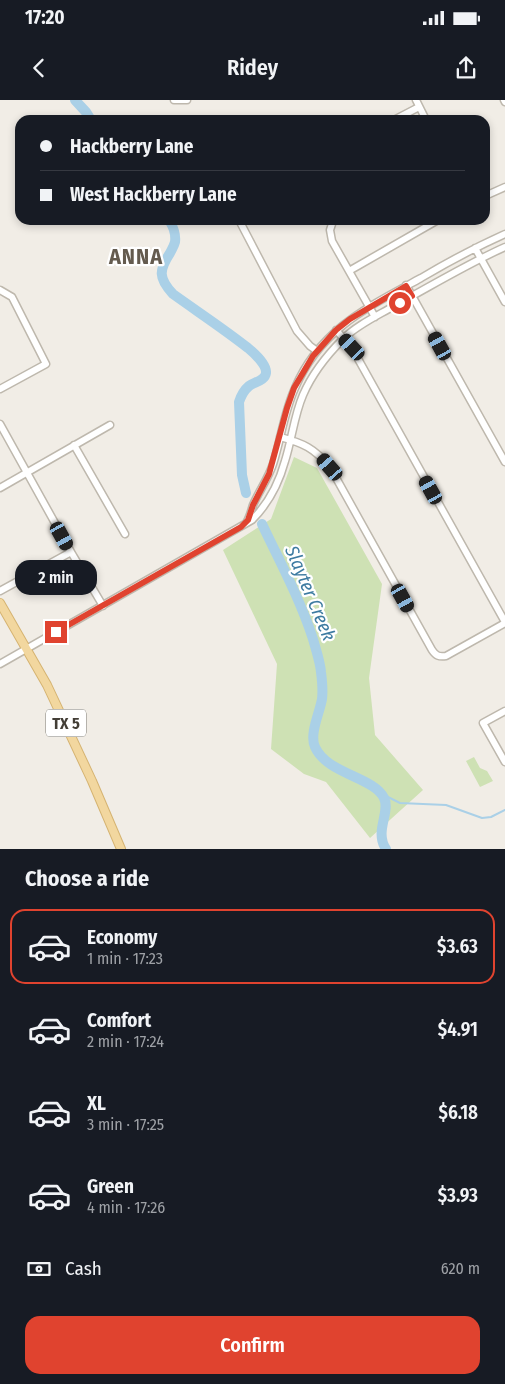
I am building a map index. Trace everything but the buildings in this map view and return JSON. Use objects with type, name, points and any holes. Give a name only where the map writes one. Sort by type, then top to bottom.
[{"type":"main road","name":"TX 5","points":[[0,603],[41,674],[62,716],[121,849]]},
{"type":"street","points":[[174,100],[187,100]]},
{"type":"street","points":[[416,100],[423,115]]},
{"type":"street","points":[[404,115],[419,107]]},
{"type":"street","points":[[490,194],[505,188]]},
{"type":"street","points":[[242,225],[297,331],[317,351]]},
{"type":"street","points":[[332,225],[330,230],[332,241],[375,317]]},
{"type":"street","points":[[349,270],[429,225]]},
{"type":"street","points":[[241,527],[248,520],[253,505],[269,474],[294,388],[317,351],[336,330],[369,306],[475,248],[505,234]]},
{"type":"street","points":[[0,664],[256,517],[270,497],[284,467],[296,414],[303,395],[325,359],[343,338],[356,328],[412,296],[480,258],[505,247]]},
{"type":"street","points":[[475,248],[503,294],[505,302]]},
{"type":"street","points":[[406,286],[505,462]]},
{"type":"street","points":[[0,290],[12,297],[46,364],[0,389]]},
{"type":"street","points":[[280,437],[307,446],[320,455],[330,467],[436,656],[446,656],[505,623],[352,347],[336,330]]},
{"type":"street","points":[[0,424],[103,606]]},
{"type":"street","points":[[0,488],[110,425]]},
{"type":"street","points":[[74,445],[125,534]]},
{"type":"street","points":[[0,591],[71,552]]},
{"type":"street","points":[[505,711],[483,723],[505,762]]},
{"type":"green space","points":[[294,457],[317,468],[382,584],[369,678],[375,735],[423,790],[370,838],[326,782],[304,774],[271,749],[277,664],[223,550],[271,519]]},
{"type":"green space","points":[[474,757],[480,768],[487,771],[493,781],[480,787],[466,761]]},
{"type":"waterway","name":"Slayter Creek","points":[[75,100],[88,115]]},
{"type":"waterway","name":"Slayter Creek","points":[[172,225],[175,242],[162,269],[163,278],[168,288],[173,294],[248,348],[260,359],[266,370],[264,378],[247,388],[239,402],[242,475],[246,493]]},
{"type":"waterway","name":"Slayter Creek","points":[[262,524],[302,610],[319,660],[322,696],[313,742],[321,756],[329,763],[371,785],[384,798],[386,809],[382,835],[386,849]]},
{"type":"waterway","points":[[382,794],[400,803],[446,805],[482,818],[491,817],[505,810]]},
{"type":"district","name":"ANNA","points":[[136,256]]},
{"type":"route","points":[[56,632],[241,527],[248,520],[253,505],[269,474],[294,388],[313,356],[336,330],[350,319],[369,306],[406,286],[412,296],[400,303]]}]
